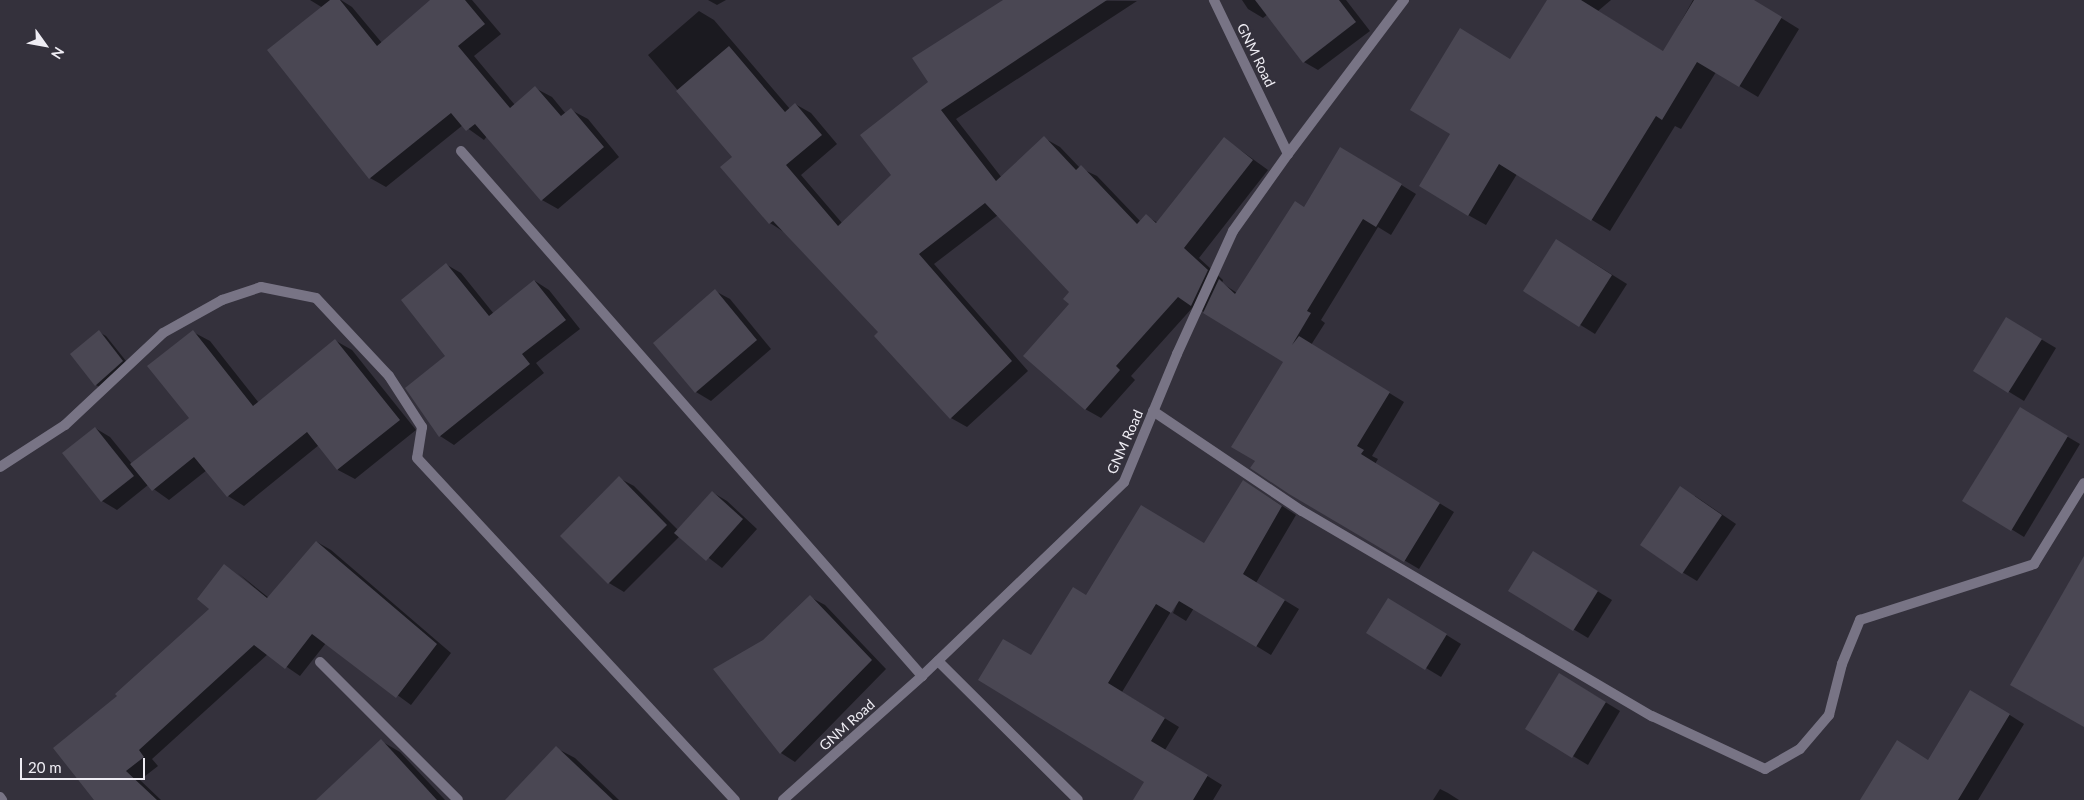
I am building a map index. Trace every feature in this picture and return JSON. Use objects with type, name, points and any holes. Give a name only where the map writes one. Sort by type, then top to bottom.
[{"type":"street","name":"GNM Road","points":[[783,800],[922,676],[1124,482],[1153,411],[1233,231],[1288,154],[1214,0]]},
{"type":"street","points":[[1288,154],[1404,0]]},
{"type":"street","points":[[460,150],[922,676]]},
{"type":"street","points":[[0,467],[65,425],[163,333],[222,300],[261,287],[316,298],[389,376],[422,427],[417,458],[735,800]]},
{"type":"street","points":[[1153,411],[1302,511],[1652,716],[1765,769],[1800,749],[1829,715],[1842,664],[1860,620],[2034,564],[2084,483]]},
{"type":"street","points":[[938,661],[1078,800]]},
{"type":"street","points":[[320,662],[458,800]]},
{"type":"building","points":[[330,0],[340,0],[377,46],[430,0],[465,0],[485,24],[458,46],[510,108],[535,86],[561,116],[571,108],[604,147],[541,201],[475,124],[466,131],[451,113],[369,179],[267,50]]},
{"type":"building","points":[[1003,0],[1107,0],[941,110],[996,181],[1044,136],[1076,170],[1081,165],[1137,224],[1146,214],[1156,223],[1224,137],[1253,160],[1184,248],[1208,270],[1191,306],[1178,297],[1116,366],[1120,370],[1085,410],[1023,356],[1069,304],[1063,299],[1069,292],[985,203],[919,254],[1012,361],[950,419],[874,336],[878,332],[773,221],[769,224],[720,167],[732,157],[676,91],[729,46],[785,112],[795,103],[822,135],[786,165],[838,226],[891,175],[860,135],[928,82],[912,58]]},
{"type":"building","points":[[1255,0],[1339,0],[1356,22],[1303,63]]},
{"type":"building","points":[[1547,0],[1581,0],[1663,51],[1694,0],[1754,0],[1782,17],[1739,87],[1697,62],[1662,120],[1656,116],[1591,221],[1499,164],[1468,216],[1419,186],[1450,134],[1410,110],[1460,28],[1510,59]]},
{"type":"building","points":[[1340,147],[1402,184],[1376,227],[1363,219],[1307,311],[1311,313],[1292,345],[1299,336],[1390,392],[1357,446],[1364,450],[1361,454],[1440,503],[1404,562],[1289,494],[1250,468],[1255,461],[1231,447],[1283,362],[1203,313],[1219,279],[1235,294],[1295,201],[1304,207]]},
{"type":"building","points":[[1556,239],[1612,275],[1579,327],[1523,291]]},
{"type":"building","points":[[446,263],[489,316],[534,280],[566,320],[522,354],[530,364],[439,437],[405,388],[445,356],[401,300]]},
{"type":"building","points":[[715,289],[757,340],[695,393],[653,343]]},
{"type":"building","points":[[2006,317],[2042,339],[2008,393],[1973,371]]},
{"type":"building","points":[[99,330],[123,361],[95,386],[70,354]]},
{"type":"building","points":[[193,330],[253,406],[335,339],[400,420],[337,470],[307,432],[227,497],[194,457],[152,491],[130,464],[189,418],[147,366]]},
{"type":"building","points":[[2020,407],[2068,436],[2011,531],[1962,501]]},
{"type":"building","points":[[95,427],[134,476],[101,502],[62,453]]},
{"type":"building","points":[[619,476],[667,525],[608,584],[560,536]]},
{"type":"building","points":[[1243,480],[1282,506],[1243,574],[1285,600],[1256,647],[1179,601],[1171,613],[1156,604],[1108,683],[1165,718],[1151,741],[1208,775],[1193,800],[1133,800],[1144,782],[978,680],[1003,639],[1031,655],[1073,587],[1086,595],[1141,505],[1204,543]]},
{"type":"building","points":[[1680,486],[1722,515],[1682,574],[1640,545]]},
{"type":"building","points":[[712,491],[743,519],[706,561],[674,533]]},
{"type":"building","points":[[316,541],[437,644],[396,698],[312,634],[285,669],[254,645],[139,750],[144,757],[126,771],[157,800],[94,800],[53,748],[117,696],[115,694],[209,609],[197,599],[224,564],[267,598]]},
{"type":"building","points":[[1533,551],[1598,591],[1573,631],[1508,591]]},
{"type":"building","points":[[2084,556],[2084,727],[2010,685]]},
{"type":"building","points":[[810,595],[872,660],[780,754],[713,669],[763,640]]},
{"type":"building","points":[[1388,598],[1447,634],[1425,670],[1366,633]]},
{"type":"building","points":[[1559,673],[1606,702],[1572,758],[1525,729]]},
{"type":"building","points":[[1970,690],[2010,714],[1958,800],[1860,800],[1897,740],[1928,760]]},
{"type":"building","points":[[381,739],[437,800],[316,800]]},
{"type":"building","points":[[556,746],[613,800],[505,800]]}]
